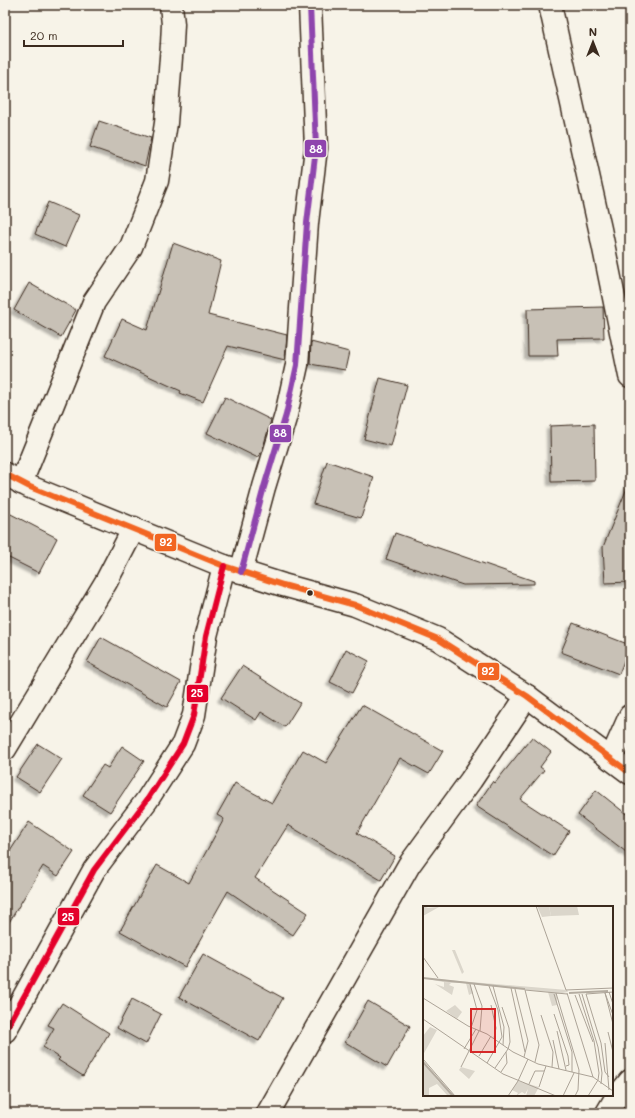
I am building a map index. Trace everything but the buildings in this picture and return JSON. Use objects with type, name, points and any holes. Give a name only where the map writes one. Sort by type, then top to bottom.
[{"type":"street","points":[[171,5],[173,24],[172,51],[166,123],[158,180],[131,247],[94,302],[13,479],[232,569],[355,605],[438,639],[527,696],[630,773]]},
{"type":"street","points":[[5,1031],[94,870],[146,800],[183,744],[194,715],[206,636],[264,486],[286,415],[297,365],[307,223],[316,148],[310,5]]},
{"type":"street","points":[[550,5],[600,229],[630,376]]},
{"type":"street","points":[[5,749],[106,582],[134,528]]},
{"type":"street","points":[[268,1113],[409,865],[471,780],[527,696]]},
{"type":"street","points":[[612,759],[630,716]]},
{"type":"street","points":[[607,1113],[616,1098],[630,1081]]},
{"type":"transit line","name":"88","points":[[241,572],[264,487],[286,415],[297,365],[307,223],[316,148],[310,5]]},
{"type":"transit line","name":"92","points":[[5,474],[30,487],[224,566],[283,585],[355,605],[438,639],[527,696],[630,773]]},
{"type":"transit line","name":"25","points":[[5,1031],[94,870],[147,800],[183,744],[194,715],[206,636],[224,566]]}]
